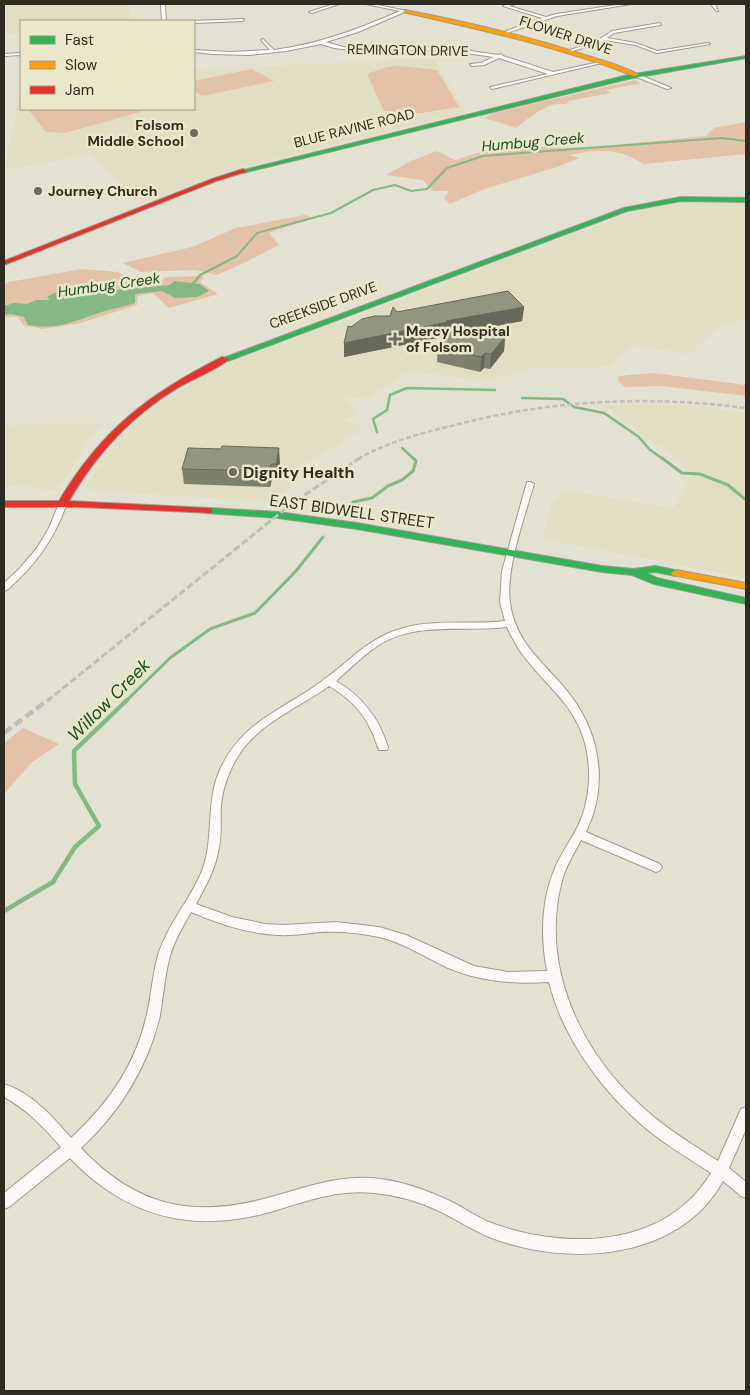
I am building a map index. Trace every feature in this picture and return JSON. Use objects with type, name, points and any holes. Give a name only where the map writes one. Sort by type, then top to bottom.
[{"type":"main road","points":[[404,11],[422,4]]},
{"type":"main road","name":"FLOWER DRIVE","points":[[404,11],[507,32],[572,50],[636,75]]},
{"type":"main road","name":"BLUE RAVINE ROAD","points":[[4,262],[214,180],[251,168],[636,75],[746,55]]},
{"type":"main road","name":"CREEKSIDE DRIVE","points":[[63,503],[87,461],[109,435],[169,389],[234,354],[626,209],[681,199],[746,200]]},
{"type":"main road","name":"EAST BIDWELL STREET","points":[[4,494],[50,497],[63,503]]},
{"type":"main road","name":"EAST BIDWELL STREET","points":[[4,504],[44,505],[63,503],[178,508],[310,519],[511,554],[634,572],[654,581],[746,601]]},
{"type":"main road","name":"EAST BIDWELL STREET","points":[[634,572],[655,569],[746,586]]},
{"type":"street","points":[[163,4],[164,20]]},
{"type":"street","points":[[312,12],[337,4]]},
{"type":"street","name":"FLOWER DRIVE","points":[[368,4],[404,11]]},
{"type":"street","points":[[513,4],[505,6],[546,18]]},
{"type":"street","points":[[507,32],[546,18],[630,4]]},
{"type":"street","points":[[713,4],[717,10]]},
{"type":"street","points":[[195,51],[221,53],[272,50],[321,42],[349,34],[404,11]]},
{"type":"street","points":[[195,22],[243,20]]},
{"type":"street","points":[[572,50],[594,44],[608,34],[617,31],[660,24]]},
{"type":"street","points":[[262,40],[272,50]]},
{"type":"street","points":[[602,40],[636,44],[657,52],[708,44]]},
{"type":"street","name":"REMINGTON DRIVE","points":[[321,42],[336,48],[354,50],[426,47],[468,50],[520,61],[553,74]]},
{"type":"street","points":[[4,55],[20,54]]},
{"type":"street","points":[[472,65],[482,64],[501,56]]},
{"type":"street","points":[[492,88],[604,62]]},
{"type":"street","name":"FLOWER DRIVE","points":[[636,75],[667,89]]},
{"type":"street","points":[[530,484],[504,583],[507,617],[521,647],[570,701],[589,738],[594,769],[592,802],[579,834],[565,858],[552,895],[548,936],[553,976],[563,1005],[582,1043],[615,1089],[659,1130],[720,1170],[746,1191]]},
{"type":"street","name":"CREEKSIDE DRIVE","points":[[4,588],[25,569],[43,546],[58,520],[63,503]]},
{"type":"street","points":[[4,1202],[71,1148],[109,1108],[123,1088],[140,1057],[148,1037],[156,1006],[159,975],[165,953],[174,931],[202,885],[211,861],[216,837],[216,804],[219,786],[229,762],[251,732],[266,720],[329,682],[366,648],[392,635],[438,625],[482,626],[509,624]]},
{"type":"street","points":[[329,682],[343,690],[366,711],[378,731],[383,747]]},
{"type":"street","points":[[579,834],[656,867]]},
{"type":"street","points":[[189,906],[239,925],[259,929],[279,930],[330,927],[380,932],[408,940],[463,968],[491,976],[520,978],[553,976]]},
{"type":"street","points":[[4,1090],[39,1111],[71,1148],[102,1179],[123,1193],[147,1204],[173,1211],[200,1214],[228,1213],[256,1208],[309,1191],[336,1186],[363,1185],[417,1194],[490,1229],[515,1238],[554,1245],[579,1246],[636,1239],[680,1219],[702,1198],[720,1170],[746,1114]]},
{"type":"shaded area","points":[[4,4],[130,4],[130,20],[20,20],[20,33],[4,34]]},
{"type":"shaded area","name":"Folsom Middle School","points":[[433,58],[466,111],[247,166],[212,176],[142,203],[90,155],[4,170],[20,93],[20,110],[195,110],[195,70]]},
{"type":"shaded area","points":[[400,66],[437,70],[459,107],[422,113],[384,111],[367,74],[387,67]]},
{"type":"shaded area","points":[[252,69],[274,81],[202,96],[195,92],[195,81]]},
{"type":"shaded area","points":[[635,80],[641,83],[606,90],[611,93],[547,107],[535,113],[516,128],[485,118],[490,114]]},
{"type":"shaded area","points":[[29,110],[137,110],[140,112],[65,133],[46,132]]},
{"type":"shaded area","points":[[746,122],[746,154],[644,164],[627,155],[609,151],[592,151],[569,155],[579,158],[557,167],[484,189],[450,204],[444,198],[449,191],[432,191],[423,180],[386,175],[411,161],[437,151],[455,160],[477,153],[519,146],[563,148],[605,146],[706,136],[714,128]]},
{"type":"shaded area","points":[[712,202],[746,204],[746,319],[719,327],[689,354],[634,346],[610,365],[593,368],[536,368],[488,380],[466,379],[410,371],[367,399],[344,396],[358,413],[346,421],[364,428],[303,466],[284,495],[275,502],[94,491],[87,488],[96,470],[115,445],[141,420],[162,403],[213,371],[220,370],[233,364],[235,361],[282,342],[302,337],[303,334],[366,313],[368,310],[389,302],[406,299],[405,297],[429,288],[446,285],[445,282],[535,248],[544,249],[552,246],[552,242],[633,212],[657,206]]},
{"type":"shaded area","points":[[305,215],[313,218],[269,233],[279,245],[217,275],[196,270],[141,272],[123,263],[192,247],[236,228]]},
{"type":"shaded area","points":[[81,269],[118,272],[142,286],[159,285],[165,277],[204,276],[200,282],[218,294],[169,308],[153,293],[138,296],[137,305],[77,324],[42,329],[23,325],[18,317],[4,317],[4,285],[9,282]]},
{"type":"shaded area","points":[[174,281],[200,284],[209,291],[197,297],[175,298],[162,291],[135,294],[135,303],[60,325],[28,325],[24,317],[11,314],[4,315],[4,306],[14,303],[27,304],[36,300],[50,300],[47,297],[54,293],[170,285]]},
{"type":"shaded area","points":[[653,373],[746,385],[746,396],[662,386],[625,387],[618,381],[619,376]]},
{"type":"shaded area","points":[[603,405],[695,406],[746,413],[746,578],[543,539],[552,501],[564,490],[674,508],[693,471]]},
{"type":"shaded area","points":[[54,423],[103,424],[89,438],[84,449],[59,487],[55,490],[46,491],[33,487],[4,486],[4,426]]},
{"type":"shaded area","points":[[23,728],[59,744],[32,762],[4,794],[4,743]]},
{"type":"building","points":[[508,291],[524,307],[446,321],[448,322],[344,343],[348,326],[351,327],[362,319],[375,316],[390,316],[393,307],[397,312]]},
{"type":"building","points":[[458,324],[502,334],[500,335],[505,337],[491,354],[485,353],[481,357],[438,347]]},
{"type":"building","points":[[222,446],[279,448],[276,464],[271,464],[269,471],[182,469],[188,448],[221,449]]},
{"type":"waterway","name":"Humbug Creek","points":[[212,269],[237,256],[257,233],[331,213],[373,190],[395,185],[411,191],[427,189],[447,168],[483,156],[722,138],[746,141]]},
{"type":"waterway","name":"Humbug Creek","points":[[191,286],[200,275],[212,269]]},
{"type":"waterway","name":"Willow Creek","points":[[377,432],[373,419],[387,410],[390,395],[407,388],[495,390]]},
{"type":"waterway","name":"Willow Creek","points":[[522,398],[563,399],[574,407],[604,413],[639,437],[649,449],[663,459]]},
{"type":"waterway","name":"Willow Creek","points":[[402,448],[414,459]]},
{"type":"waterway","name":"Willow Creek","points":[[662,458],[682,473],[700,474],[728,485],[746,500]]},
{"type":"waterway","name":"Willow Creek","points":[[350,507],[353,502],[372,498],[388,486],[402,480],[413,471],[416,461],[414,459]]},
{"type":"waterway","name":"Willow Creek","points":[[126,701],[170,658],[210,629],[255,613],[296,571],[323,537]]},
{"type":"waterway","name":"Willow Creek","points":[[4,911],[53,882],[75,847],[99,826],[75,784],[74,751],[127,700]]},
{"type":"railway","points":[[358,459],[392,443],[427,432],[488,417],[561,405],[635,401],[709,404],[746,408]]},
{"type":"railway","points":[[47,701],[294,502],[360,458]]},
{"type":"railway","points":[[4,733],[48,700]]},
{"type":"traffic: fast","points":[[243,171],[628,77],[746,57]]},
{"type":"traffic: fast","points":[[225,359],[626,209],[681,199],[746,200]]},
{"type":"traffic: fast","points":[[209,511],[278,515],[357,526],[602,569],[634,572],[655,569],[676,573]]},
{"type":"traffic: fast","points":[[634,572],[654,581],[746,601]]},
{"type":"traffic: slow","points":[[405,11],[551,46],[636,75]]},
{"type":"traffic: slow","points":[[676,573],[746,586]]},
{"type":"traffic: jam","points":[[4,263],[214,180],[243,171]]},
{"type":"traffic: jam","points":[[63,503],[94,455],[131,417],[175,386],[225,359]]},
{"type":"traffic: jam","points":[[4,504],[81,504],[209,511]]},
{"type":"place","name":"Folsom Middle School","points":[[194,133]]},
{"type":"place","name":"Journey Church","points":[[38,191]]},
{"type":"place","name":"Mercy Hospital of Folsom","points":[[395,339]]},
{"type":"place","name":"Dignity Health","points":[[233,472]]}]
